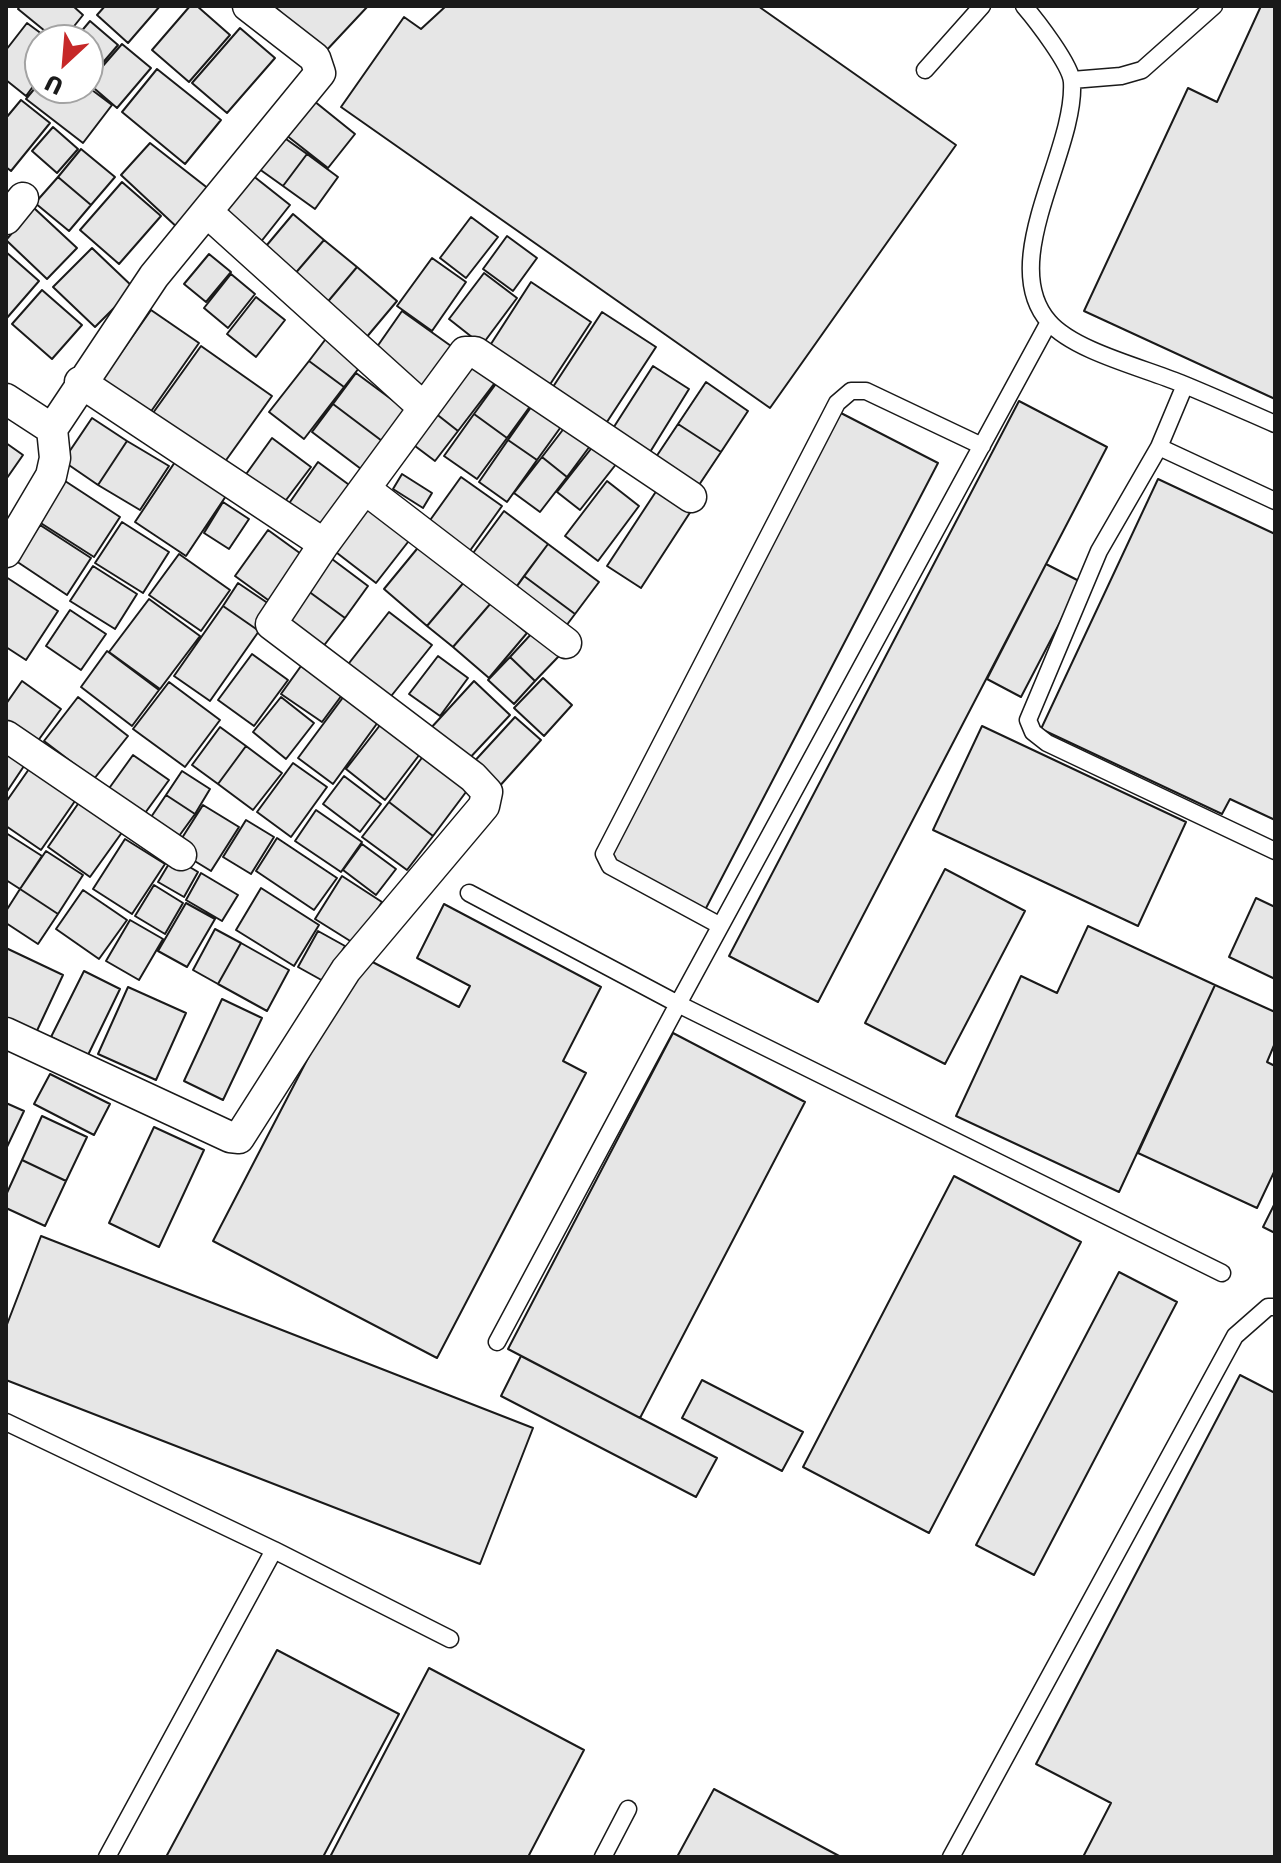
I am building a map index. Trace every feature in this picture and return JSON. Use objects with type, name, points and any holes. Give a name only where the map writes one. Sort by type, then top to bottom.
[{"type":"street","points":[[6,552],[51,476],[55,458],[52,429],[80,382],[154,276],[320,73],[315,58],[248,6]]},
{"type":"street","points":[[207,212],[423,407]]},
{"type":"street","points":[[6,1033],[230,1137],[239,1138],[346,970],[484,806],[487,792],[473,777],[272,627],[324,544],[465,352],[475,352],[691,497]]},
{"type":"street","points":[[80,382],[324,544]]},
{"type":"street","points":[[6,399],[52,429]]},
{"type":"street","points":[[365,489],[566,643]]},
{"type":"street","points":[[6,736],[181,855]]},
{"type":"lane","points":[[925,70],[982,6]]},
{"type":"lane","points":[[1024,6],[1038,22],[1072,80],[1065,131],[1035,244],[1030,291],[1049,322],[1082,344],[1275,424]]},
{"type":"lane","points":[[1072,80],[1142,70],[1214,6]]},
{"type":"lane","points":[[497,1342],[719,925],[1049,322]]},
{"type":"lane","points":[[1185,385],[1159,447],[1099,551],[1028,720],[1033,732],[1047,743],[1275,851]]},
{"type":"lane","points":[[719,925],[610,866],[604,854],[837,403],[851,391],[866,391],[982,446]]},
{"type":"lane","points":[[1159,447],[1275,501]]},
{"type":"lane","points":[[469,893],[678,1004],[1222,1273]]},
{"type":"lane","points":[[951,1857],[1235,1336],[1268,1307],[1275,1307]]},
{"type":"lane","points":[[6,1422],[274,1550],[450,1639]]},
{"type":"lane","points":[[107,1857],[274,1550]]},
{"type":"lane","points":[[603,1857],[628,1809]]},
{"type":"building","points":[[20,6],[73,6],[83,15],[76,24],[36,24],[18,9]]},
{"type":"building","points":[[105,6],[160,6],[128,43],[97,15]]},
{"type":"building","points":[[190,6],[197,6],[230,35],[189,82],[152,50]]},
{"type":"building","points":[[274,6],[368,6],[324,53]]},
{"type":"building","points":[[446,6],[758,6],[956,145],[770,408],[341,107],[404,17],[421,29]]},
{"type":"building","points":[[1261,6],[1275,6],[1275,399],[1084,311],[1188,88],[1217,102]]},
{"type":"building","points":[[24,27],[24,94],[6,80],[6,50]]},
{"type":"building","points":[[240,28],[275,58],[227,113],[192,83]]},
{"type":"building","points":[[104,33],[118,45],[104,61]]},
{"type":"building","points":[[122,44],[151,68],[117,108],[104,97],[104,65]]},
{"type":"building","points":[[157,69],[221,120],[185,164],[122,112]]},
{"type":"building","points":[[104,99],[112,105],[83,143],[32,104],[104,104]]},
{"type":"building","points":[[21,100],[50,123],[11,171],[6,167],[6,118]]},
{"type":"building","points":[[314,101],[355,134],[328,168],[286,135]]},
{"type":"building","points":[[53,127],[78,149],[57,173],[32,151]]},
{"type":"building","points":[[279,134],[307,154],[283,186],[255,166]]},
{"type":"building","points":[[150,143],[214,193],[180,230],[121,175]]},
{"type":"building","points":[[81,149],[115,177],[91,205],[58,177]]},
{"type":"building","points":[[307,154],[338,177],[315,209],[283,186]]},
{"type":"building","points":[[247,171],[290,205],[260,243],[216,209]]},
{"type":"building","points":[[58,177],[91,205],[69,231],[35,203]]},
{"type":"building","points":[[122,182],[161,216],[119,264],[80,230]]},
{"type":"building","points":[[34,208],[77,248],[47,279],[6,240]]},
{"type":"building","points":[[293,214],[324,240],[287,283],[256,258]]},
{"type":"building","points":[[471,217],[498,237],[466,278],[440,258]]},
{"type":"building","points":[[507,236],[537,258],[513,291],[483,269]]},
{"type":"building","points":[[324,240],[357,267],[320,311],[287,283]]},
{"type":"building","points":[[92,248],[134,288],[95,327],[53,287]]},
{"type":"building","points":[[6,252],[39,281],[6,319]]},
{"type":"building","points":[[209,254],[231,272],[206,302],[184,284]]},
{"type":"building","points":[[432,258],[466,282],[432,331],[397,306]]},
{"type":"building","points":[[357,267],[397,301],[360,345],[320,311]]},
{"type":"building","points":[[484,273],[517,298],[482,345],[449,319]]},
{"type":"building","points":[[231,274],[255,294],[228,328],[204,308]]},
{"type":"building","points":[[531,282],[591,322],[549,386],[489,347]]},
{"type":"building","points":[[42,290],[82,325],[52,359],[12,324]]},
{"type":"building","points":[[256,297],[285,320],[256,357],[227,334]]},
{"type":"building","points":[[151,310],[199,343],[145,420],[97,387]]},
{"type":"building","points":[[402,311],[451,346],[421,388],[372,354]]},
{"type":"building","points":[[602,312],[656,347],[603,428],[549,393]]},
{"type":"building","points":[[328,336],[363,363],[344,387],[309,361]]},
{"type":"building","points":[[201,346],[272,396],[224,463],[153,413]]},
{"type":"building","points":[[468,359],[497,380],[458,431],[430,409]]},
{"type":"building","points":[[309,361],[344,387],[304,439],[269,412]]},
{"type":"building","points":[[653,366],[689,389],[647,457],[610,433]]},
{"type":"building","points":[[356,373],[414,416],[390,447],[333,404]]},
{"type":"building","points":[[498,381],[531,405],[507,438],[474,414]]},
{"type":"building","points":[[706,382],[748,411],[721,452],[678,424]]},
{"type":"building","points":[[1019,401],[1107,447],[818,1002],[729,956]]},
{"type":"building","points":[[534,403],[563,424],[537,460],[508,440]]},
{"type":"building","points":[[333,404],[390,447],[369,475],[312,432]]},
{"type":"building","points":[[430,409],[458,431],[435,461],[407,440]]},
{"type":"building","points":[[839,412],[938,463],[705,910],[607,858]]},
{"type":"building","points":[[474,414],[507,438],[477,479],[444,456]]},
{"type":"building","points":[[92,418],[127,441],[98,485],[63,461]]},
{"type":"building","points":[[678,424],[721,452],[693,494],[650,466]]},
{"type":"building","points":[[565,427],[590,446],[567,477],[542,457]]},
{"type":"building","points":[[272,438],[311,467],[277,512],[239,484]]},
{"type":"building","points":[[508,440],[537,460],[507,502],[479,482]]},
{"type":"building","points":[[127,441],[169,466],[140,510],[98,485]]},
{"type":"building","points":[[6,443],[23,455],[7,478],[6,477]]},
{"type":"building","points":[[594,445],[617,463],[580,510],[557,492]]},
{"type":"building","points":[[542,457],[567,477],[540,512],[514,493]]},
{"type":"building","points":[[175,462],[226,496],[186,556],[135,522]]},
{"type":"building","points":[[318,462],[352,487],[316,536],[283,512]]},
{"type":"building","points":[[402,474],[432,493],[423,508],[393,489]]},
{"type":"building","points":[[461,477],[502,506],[464,559],[423,530]]},
{"type":"building","points":[[62,479],[120,517],[94,557],[36,520]]},
{"type":"building","points":[[1158,479],[1275,534],[1275,820],[1230,799],[1222,814],[1041,729]]},
{"type":"building","points":[[607,481],[639,506],[598,561],[565,536]]},
{"type":"building","points":[[657,490],[691,511],[641,588],[607,566]]},
{"type":"building","points":[[367,496],[415,533],[376,583],[328,546]]},
{"type":"building","points":[[223,502],[249,519],[229,549],[204,533]]},
{"type":"building","points":[[504,511],[548,544],[509,597],[465,564]]},
{"type":"building","points":[[122,522],[169,552],[143,593],[95,563]]},
{"type":"building","points":[[40,525],[91,558],[67,595],[16,561]]},
{"type":"building","points":[[268,530],[308,559],[275,605],[235,576]]},
{"type":"building","points":[[421,544],[465,581],[427,626],[384,589]]},
{"type":"building","points":[[548,544],[599,582],[575,614],[524,576]]},
{"type":"building","points":[[179,554],[230,590],[201,631],[149,595]]},
{"type":"building","points":[[328,556],[368,586],[345,618],[304,588]]},
{"type":"building","points":[[1046,564],[1081,582],[1021,697],[987,679]]},
{"type":"building","points":[[93,566],[137,594],[115,629],[70,601]]},
{"type":"building","points":[[524,576],[575,614],[560,634],[509,597]]},
{"type":"building","points":[[6,577],[58,611],[26,660],[6,647]]},
{"type":"building","points":[[465,581],[491,603],[453,647],[427,626]]},
{"type":"building","points":[[238,583],[275,608],[259,631],[223,606]]},
{"type":"building","points":[[304,588],[345,618],[319,652],[279,623]]},
{"type":"building","points":[[149,599],[200,636],[160,689],[109,652]]},
{"type":"building","points":[[491,603],[527,633],[489,678],[453,647]]},
{"type":"building","points":[[223,606],[259,631],[210,701],[174,676]]},
{"type":"building","points":[[70,610],[106,634],[81,670],[46,646]]},
{"type":"building","points":[[389,612],[432,645],[388,700],[346,667]]},
{"type":"building","points":[[533,632],[559,656],[535,681],[510,657]]},
{"type":"building","points":[[107,651],[159,690],[132,726],[81,687]]},
{"type":"building","points":[[252,654],[288,680],[254,726],[218,700]]},
{"type":"building","points":[[438,656],[468,678],[440,716],[409,694]]},
{"type":"building","points":[[510,657],[535,681],[514,704],[488,680]]},
{"type":"building","points":[[301,666],[342,695],[322,722],[281,694]]},
{"type":"building","points":[[543,678],[572,705],[544,736],[514,708]]},
{"type":"building","points":[[22,681],[61,709],[32,749],[6,731],[6,704]]},
{"type":"building","points":[[474,681],[510,715],[466,762],[430,729]]},
{"type":"building","points":[[169,682],[220,720],[185,767],[133,729]]},
{"type":"building","points":[[347,692],[381,718],[333,784],[298,758]]},
{"type":"building","points":[[78,697],[128,736],[94,779],[44,741]]},
{"type":"building","points":[[281,697],[314,723],[286,759],[253,732]]},
{"type":"building","points":[[515,717],[541,740],[497,789],[471,765]]},
{"type":"building","points":[[384,720],[423,750],[385,800],[346,769]]},
{"type":"building","points":[[982,726],[1186,822],[1138,926],[933,830]]},
{"type":"building","points":[[220,727],[246,746],[218,784],[192,765]]},
{"type":"building","points":[[246,746],[282,773],[253,810],[218,784]]},
{"type":"building","points":[[6,750],[26,763],[6,793]]},
{"type":"building","points":[[133,755],[169,780],[140,820],[105,794]]},
{"type":"building","points":[[424,755],[469,788],[433,836],[389,802]]},
{"type":"building","points":[[293,763],[327,787],[291,837],[257,812]]},
{"type":"building","points":[[29,769],[75,801],[41,850],[6,826],[6,802]]},
{"type":"building","points":[[182,771],[210,789],[195,814],[166,795]]},
{"type":"building","points":[[344,776],[381,804],[360,832],[323,804]]},
{"type":"building","points":[[166,795],[195,814],[174,843],[145,826]]},
{"type":"building","points":[[80,801],[123,831],[90,877],[48,847]]},
{"type":"building","points":[[389,802],[433,836],[407,870],[362,837]]},
{"type":"building","points":[[203,805],[239,827],[211,871],[175,849]]},
{"type":"building","points":[[316,810],[362,842],[341,872],[295,841]]},
{"type":"building","points":[[246,820],[274,837],[251,874],[223,857]]},
{"type":"building","points":[[6,833],[42,856],[20,889],[6,880]]},
{"type":"building","points":[[277,838],[337,878],[314,910],[256,871]]},
{"type":"building","points":[[125,839],[165,864],[132,914],[93,889]]},
{"type":"building","points":[[362,844],[396,869],[376,895],[343,870]]},
{"type":"building","points":[[46,851],[83,875],[58,914],[20,889]]},
{"type":"building","points":[[173,857],[198,872],[184,897],[158,882]]},
{"type":"building","points":[[945,869],[1025,911],[945,1064],[865,1023]]},
{"type":"building","points":[[201,873],[238,895],[222,921],[186,900]]},
{"type":"building","points":[[342,876],[382,902],[355,944],[315,919]]},
{"type":"building","points":[[154,885],[183,903],[165,934],[135,916]]},
{"type":"building","points":[[261,888],[319,925],[294,966],[236,930]]},
{"type":"building","points":[[20,889],[58,914],[38,944],[6,923],[6,911]]},
{"type":"building","points":[[83,890],[127,920],[99,959],[56,929]]},
{"type":"building","points":[[1256,898],[1275,907],[1275,979],[1229,957]]},
{"type":"building","points":[[186,903],[215,919],[187,967],[158,951]]},
{"type":"building","points":[[444,904],[601,987],[563,1061],[586,1073],[437,1358],[213,1241],[361,956],[459,1007],[470,986],[417,958]]},
{"type":"building","points":[[130,920],[163,939],[139,980],[106,961]]},
{"type":"building","points":[[1088,926],[1215,985],[1119,1192],[956,1116],[1021,976],[1057,993]]},
{"type":"building","points":[[215,929],[241,943],[218,984],[193,970]]},
{"type":"building","points":[[318,931],[345,946],[325,982],[298,967]]},
{"type":"building","points":[[241,943],[289,970],[267,1011],[218,984]]},
{"type":"building","points":[[6,948],[63,975],[34,1037],[6,1023]]},
{"type":"building","points":[[84,971],[120,989],[88,1055],[51,1037]]},
{"type":"building","points":[[1215,985],[1275,1012],[1275,1043],[1267,1062],[1275,1066],[1275,1170],[1257,1208],[1138,1153]]},
{"type":"building","points":[[128,987],[186,1013],[156,1080],[98,1054]]},
{"type":"building","points":[[222,999],[262,1018],[223,1100],[184,1081]]},
{"type":"building","points":[[673,1033],[805,1102],[640,1418],[508,1349]]},
{"type":"building","points":[[50,1074],[110,1104],[94,1135],[34,1104]]},
{"type":"building","points":[[6,1103],[24,1111],[6,1149]]},
{"type":"building","points":[[42,1116],[87,1137],[66,1181],[22,1160]]},
{"type":"building","points":[[154,1127],[204,1150],[159,1247],[109,1223]]},
{"type":"building","points":[[22,1160],[66,1181],[45,1226],[6,1208],[6,1195]]},
{"type":"building","points":[[954,1176],[1081,1242],[929,1533],[803,1467]]},
{"type":"building","points":[[1275,1203],[1275,1233],[1263,1227]]},
{"type":"building","points":[[41,1236],[533,1428],[480,1564],[6,1380],[6,1327]]},
{"type":"building","points":[[1119,1272],[1177,1302],[1034,1575],[976,1545]]},
{"type":"building","points":[[521,1356],[717,1458],[696,1497],[501,1396]]},
{"type":"building","points":[[1240,1375],[1275,1393],[1275,1857],[1083,1857],[1111,1803],[1036,1764]]},
{"type":"building","points":[[702,1380],[803,1432],[782,1471],[682,1418]]},
{"type":"building","points":[[277,1650],[399,1714],[323,1857],[166,1857]]},
{"type":"building","points":[[429,1668],[584,1750],[528,1857],[330,1857]]},
{"type":"building","points":[[714,1789],[841,1857],[677,1857]]}]
